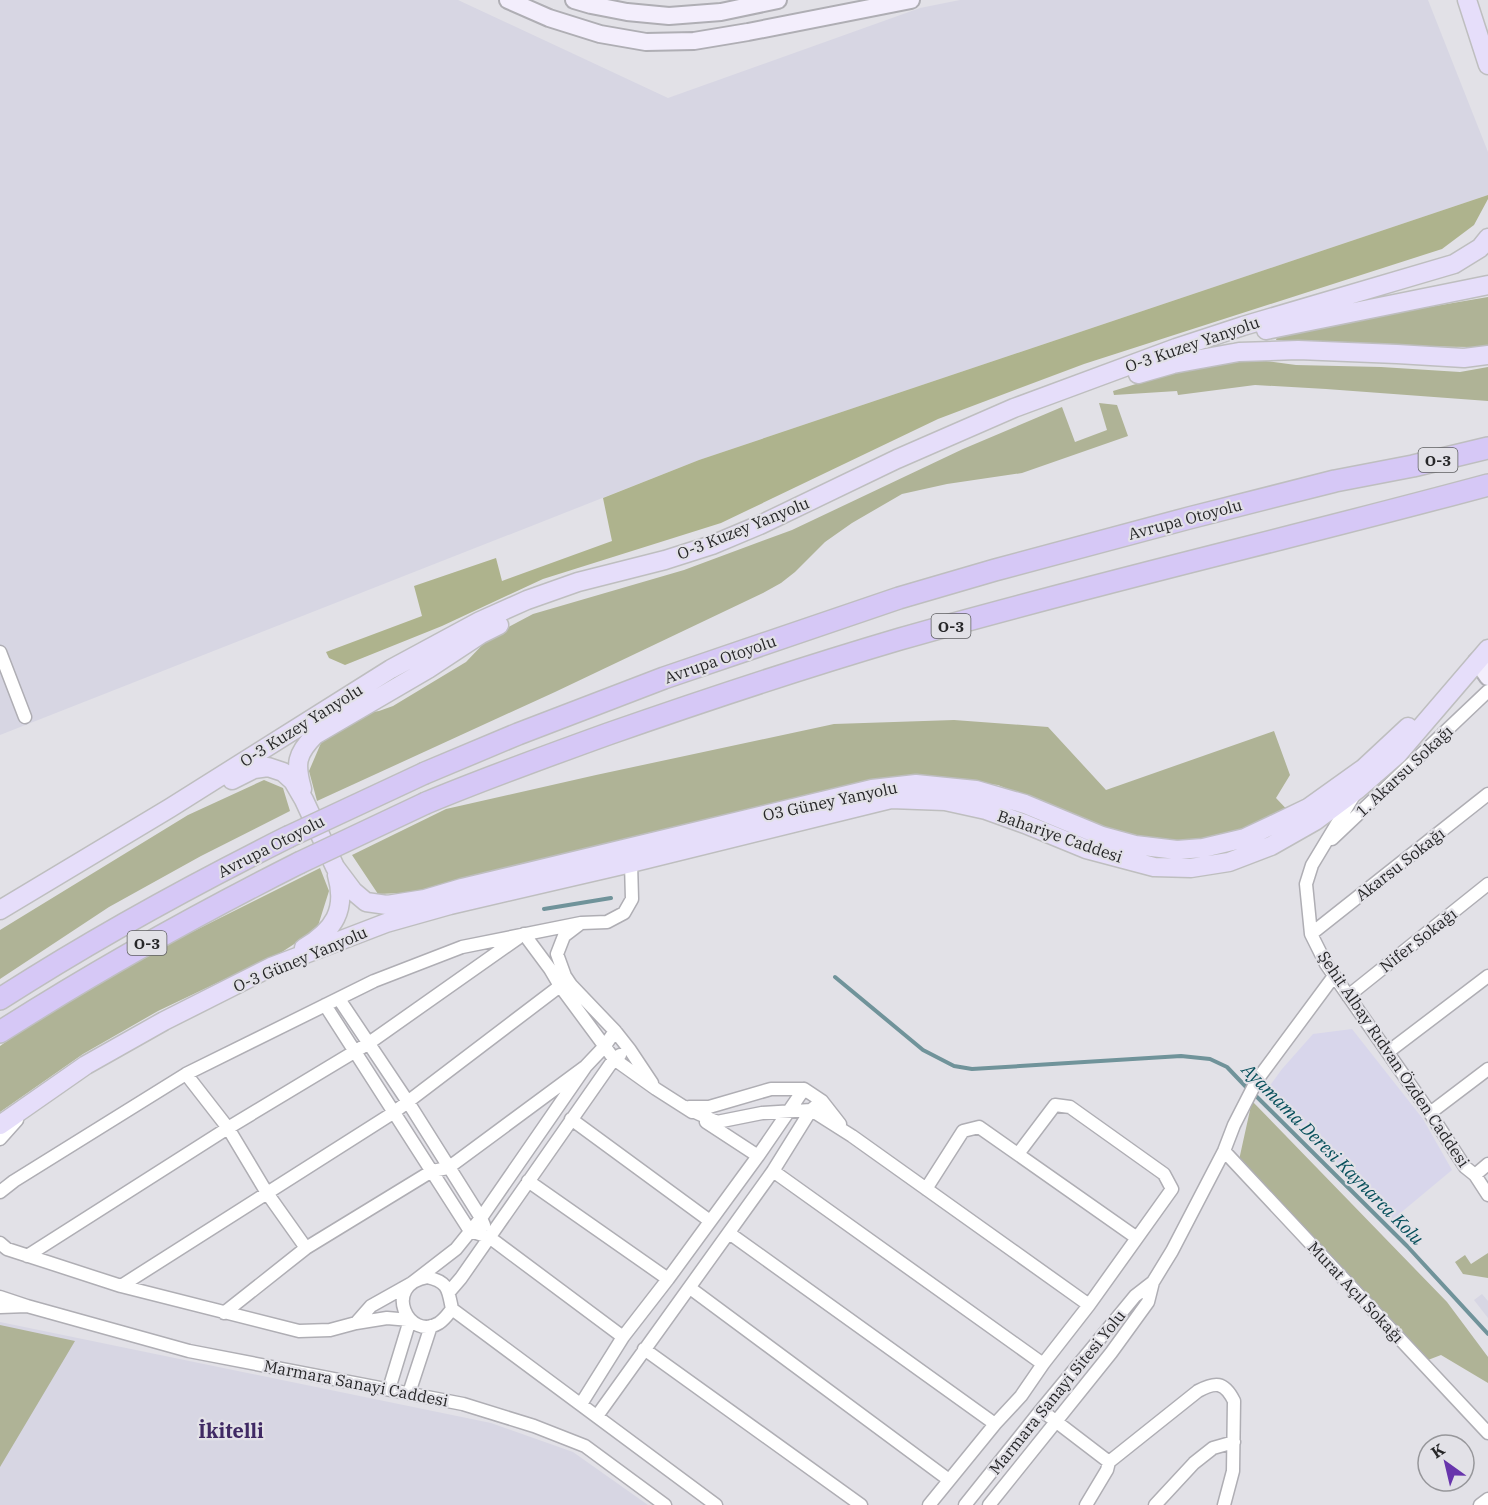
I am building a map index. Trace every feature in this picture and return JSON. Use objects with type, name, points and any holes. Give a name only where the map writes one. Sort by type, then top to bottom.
[{"type":"highway","points":[[1388,470],[1488,435]]},
{"type":"highway","name":"Avrupa Otoyolu","points":[[0,999],[138,916],[288,837],[518,734],[664,678],[899,598],[995,570],[1335,481],[1488,448]]},
{"type":"highway","name":"Avrupa Otoyolu","points":[[0,1032],[113,963],[201,914],[299,863],[466,786],[706,699],[901,639],[1488,485]]},
{"type":"main road","points":[[508,0],[549,18],[600,34],[646,42],[694,40],[748,32],[911,0]]},
{"type":"main road","points":[[574,0],[609,9],[669,16],[721,12],[778,0]]},
{"type":"main road","points":[[1467,2],[1488,65]]},
{"type":"main road","name":"O-3 Kuzey Yanyolu","points":[[0,910],[170,808],[392,669],[480,621],[527,600],[578,582],[666,560],[712,545],[762,524],[897,459],[1014,408],[1176,348],[1454,264],[1480,248],[1488,238]]},
{"type":"main road","points":[[1176,348],[1488,285]]},
{"type":"main road","name":"O-3 Kuzey Yanyolu","points":[[304,800],[297,763],[306,744],[315,735],[428,669],[481,634],[532,610],[716,554],[765,534],[902,468],[1092,388],[1173,363],[1239,352],[1298,350],[1464,358],[1488,355]]},
{"type":"main road","name":"O3 Güney Yanyolu","points":[[629,855],[872,789],[916,784],[976,790],[1025,804],[1102,836],[1135,845],[1177,850],[1203,848],[1245,838],[1308,808],[1364,768],[1404,731],[1488,635]]},
{"type":"main road","points":[[1483,655],[1488,677]]},
{"type":"main road","name":"Bahariye Caddesi","points":[[629,855],[891,799],[945,801],[986,810],[1086,849],[1154,867],[1191,868],[1229,862],[1271,846],[1315,821],[1358,789],[1398,754],[1483,655]]},
{"type":"main road","points":[[170,808],[254,769],[268,767],[283,772],[293,781],[304,800]]},
{"type":"main road","name":"O-3 Güney Yanyolu","points":[[304,800],[335,867],[352,891],[366,902],[387,905],[425,899],[462,888],[629,855]]},
{"type":"main road","name":"O-3 Güney Yanyolu","points":[[0,1125],[86,1065],[164,1021],[271,968],[386,923],[629,855]]},
{"type":"main road","points":[[271,968],[318,940],[336,918],[341,902],[341,888],[335,867]]},
{"type":"street","points":[[0,652],[25,717]]},
{"type":"street","name":"1. Akarsu Sokağı","points":[[1320,850],[1488,691]]},
{"type":"street","name":"Şehit Albay Rıdvan Özden Caddesi","points":[[1358,789],[1312,865],[1306,885],[1311,934],[1334,976],[1465,1167],[1475,1175],[1488,1195]]},
{"type":"street","name":"Akarsu Sokağı","points":[[1311,934],[1488,794]]},
{"type":"street","points":[[0,1192],[186,1074],[374,981],[462,947],[581,923],[607,922],[624,913],[632,900],[629,855]]},
{"type":"street","name":"Nifer Sokağı","points":[[1348,996],[1488,884]]},
{"type":"street","points":[[581,923],[564,936],[556,954],[565,976],[565,985],[604,1047],[614,1059],[656,1089],[758,1156]]},
{"type":"street","points":[[524,934],[565,985],[615,1031],[656,1089]]},
{"type":"street","points":[[27,1256],[228,1128],[369,1043],[524,934]]},
{"type":"street","name":"Marmara Sanayi Sitesi Yolu","points":[[989,1505],[1111,1353],[1148,1302],[1153,1282],[1172,1251],[1224,1151],[1234,1125],[1257,1080],[1334,976]]},
{"type":"street","points":[[1388,1052],[1488,976]]},
{"type":"street","points":[[121,1286],[393,1113],[565,985]]},
{"type":"street","points":[[339,999],[408,1102],[481,1218],[489,1237]]},
{"type":"street","points":[[325,1005],[470,1232],[489,1237],[623,1337]]},
{"type":"street","points":[[356,1323],[371,1306],[412,1282],[456,1249],[481,1218],[586,1066],[615,1031]]},
{"type":"street","points":[[449,1292],[614,1059],[630,1050]]},
{"type":"street","points":[[224,1313],[306,1248],[432,1171],[448,1168],[586,1066]]},
{"type":"street","points":[[1430,1113],[1488,1069]]},
{"type":"street","points":[[186,1074],[228,1128],[267,1192],[306,1248]]},
{"type":"street","points":[[686,1108],[709,1107],[771,1089],[804,1089],[822,1101],[852,1136]]},
{"type":"street","points":[[581,1404],[623,1337],[668,1280],[804,1089]]},
{"type":"street","points":[[597,1416],[773,1171],[811,1110],[822,1101]]},
{"type":"street","points":[[0,1139],[29,1105]]},
{"type":"street","points":[[928,1505],[1021,1396],[1172,1189],[1164,1174],[1070,1107],[1055,1105],[1018,1154]]},
{"type":"street","points":[[686,1108],[717,1122],[762,1113],[811,1110],[852,1136],[1089,1305]]},
{"type":"street","points":[[571,1119],[710,1221]]},
{"type":"street","points":[[926,1189],[963,1131],[979,1126],[1137,1238]]},
{"type":"street","name":"Murat Açıl Sokağı","points":[[1224,1151],[1488,1433]]},
{"type":"street","points":[[1475,1175],[1488,1164]]},
{"type":"street","points":[[773,1171],[1043,1364]]},
{"type":"street","points":[[528,1181],[668,1280]]},
{"type":"street","points":[[729,1233],[995,1424]]},
{"type":"street","points":[[0,1243],[7,1249],[121,1286],[299,1331],[330,1330],[387,1318],[410,1320]]},
{"type":"street","points":[[452,1309],[439,1323],[431,1326],[417,1324],[405,1313],[402,1305],[403,1297],[412,1282],[427,1277],[436,1279],[445,1285],[449,1292],[452,1309],[716,1505]]},
{"type":"street","name":"Marmara Sanayi Sitesi Yolu","points":[[965,1505],[1135,1296],[1153,1282]]},
{"type":"street","points":[[690,1288],[949,1480]]},
{"type":"street","name":"Marmara Sanayi Caddesi","points":[[0,1298],[189,1351],[463,1404],[534,1426],[585,1446],[665,1505]]},
{"type":"street","name":"Marmara Sanayi Caddesi","points":[[0,1307],[27,1306]]},
{"type":"street","points":[[388,1389],[410,1320]]},
{"type":"street","points":[[410,1393],[431,1326]]},
{"type":"street","points":[[644,1349],[861,1505]]},
{"type":"street","points":[[1086,1505],[1107,1470],[1109,1462],[1198,1391],[1210,1385],[1224,1387],[1230,1392],[1234,1401],[1233,1471],[1224,1505]]},
{"type":"street","points":[[1041,1410],[1109,1462]]},
{"type":"street","points":[[1155,1505],[1194,1463],[1213,1448],[1234,1442]]},
{"type":"street","points":[[1480,1505],[1488,1499]]},
{"type":"shaded area","points":[[0,0],[458,0],[668,98],[920,8],[960,0],[1428,0],[1488,152],[1488,195],[699,460],[0,735]]},
{"type":"shaded area","points":[[1352,1029],[1423,1119],[1452,1170],[1392,1220],[1266,1091],[1313,1034]]},
{"type":"shaded area","points":[[1482,1294],[1488,1301],[1488,1318],[1474,1300]]},
{"type":"shaded area","points":[[0,1322],[491,1423],[573,1452],[648,1505],[0,1505]]},
{"type":"green space","points":[[1488,195],[1474,225],[1442,249],[1084,364],[938,419],[721,523],[543,579],[442,626],[345,665],[329,658],[326,652],[422,616],[414,586],[496,558],[502,581],[612,541],[603,498],[699,460]]},
{"type":"green space","points":[[1488,297],[1488,347],[1276,340],[1277,337],[1353,320]]},
{"type":"green space","points":[[1258,360],[1296,365],[1460,372],[1488,367],[1488,401],[1255,385],[1178,395],[1177,391],[1114,395],[1113,391],[1210,365]]},
{"type":"green space","points":[[1099,403],[1117,405],[1128,436],[1022,473],[947,484],[902,494],[852,523],[825,542],[795,572],[763,593],[555,692],[317,801],[309,771],[321,743],[367,713],[393,706],[466,662],[487,640],[533,614],[684,570],[792,530],[963,449],[1062,407],[1075,442],[1107,430]]},
{"type":"green space","points":[[954,720],[1048,727],[1106,790],[1274,731],[1290,775],[1276,798],[1294,817],[1208,861],[1162,862],[1068,814],[998,785],[931,778],[426,892],[378,894],[352,855],[446,809],[596,775],[834,724]]},
{"type":"green space","points":[[264,780],[283,788],[290,811],[201,856],[109,907],[0,979],[0,930],[188,815]]},
{"type":"green space","points":[[320,868],[329,891],[317,929],[282,952],[158,1011],[83,1054],[0,1112],[0,1046],[27,1027],[164,946]]},
{"type":"green space","points":[[1252,1101],[1447,1302],[1488,1357],[1488,1383],[1441,1355],[1428,1360],[1239,1160]]},
{"type":"green space","points":[[1488,1253],[1488,1278],[1463,1274],[1455,1262],[1465,1255],[1471,1264]]},
{"type":"green space","points":[[0,1325],[75,1341],[0,1467]]},
{"type":"waterway","points":[[544,909],[611,898]]},
{"type":"waterway","name":"Ayamama Deresi Kaynarca Kolu","points":[[835,977],[923,1050],[954,1066],[972,1069],[1181,1056],[1210,1059],[1227,1067],[1248,1089]]},
{"type":"waterway","name":"Ayamama Deresi Kaynarca Kolu","points":[[1254,1094],[1407,1246],[1488,1334]]},
{"type":"district","name":"İkitelli","points":[[231,1430]]}]
